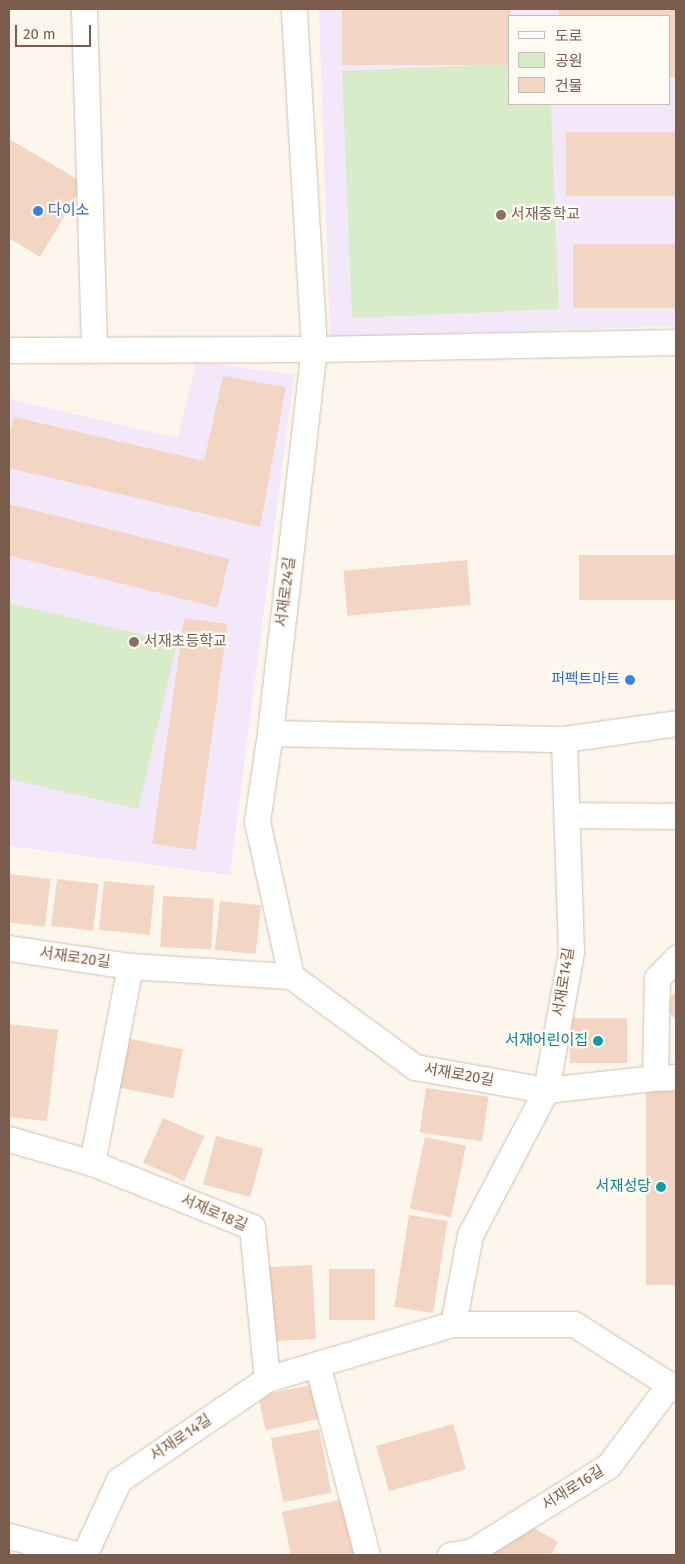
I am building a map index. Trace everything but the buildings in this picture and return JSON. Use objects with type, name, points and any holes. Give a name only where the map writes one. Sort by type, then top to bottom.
[{"type":"street","points":[[84,9],[94,350]]},
{"type":"street","name":"서재로24길","points":[[270,733],[314,349],[294,9]]},
{"type":"street","points":[[9,350],[314,349],[676,342]]},
{"type":"street","points":[[291,976],[256,820],[270,733],[564,739],[676,723]]},
{"type":"street","name":"서재로14길","points":[[453,1324],[470,1235],[546,1090],[571,952],[564,739]]},
{"type":"street","points":[[567,815],[676,816]]},
{"type":"street","name":"서재로20길","points":[[9,948],[130,966],[291,976],[415,1068],[546,1090],[666,1078]]},
{"type":"street","points":[[666,1078],[657,978],[676,958]]},
{"type":"street","points":[[92,1163],[130,966]]},
{"type":"street","name":"서재로18길","points":[[9,1139],[92,1163],[252,1227],[267,1379]]},
{"type":"street","name":"서재로14길","points":[[84,1555],[119,1480],[267,1379],[453,1324],[574,1324],[673,1387]]},
{"type":"street","points":[[317,1364],[368,1555]]},
{"type":"street","name":"서재로16길","points":[[450,1555],[472,1552],[608,1466],[673,1387]]},
{"type":"street","points":[[9,1536],[79,1555]]},
{"type":"shaded area","name":"서재중학교","points":[[319,9],[676,9],[676,326],[330,338]]},
{"type":"shaded area","name":"서재초등학교","points":[[196,361],[294,375],[230,875],[9,846],[9,399],[178,438]]},
{"type":"green space","points":[[508,64],[508,105],[551,105],[559,309],[352,318],[342,71]]},
{"type":"green space","points":[[9,603],[177,643],[138,809],[9,779]]},
{"type":"place","name":"다이소","points":[[38,211]]},
{"type":"place","name":"서재중학교","points":[[501,215]]},
{"type":"place","name":"서재초등학교","points":[[134,642]]},
{"type":"place","name":"퍼펙트마트","points":[[630,680]]},
{"type":"place","name":"서재어린이집","points":[[598,1041]]},
{"type":"place","name":"서재성당","points":[[661,1187]]}]
